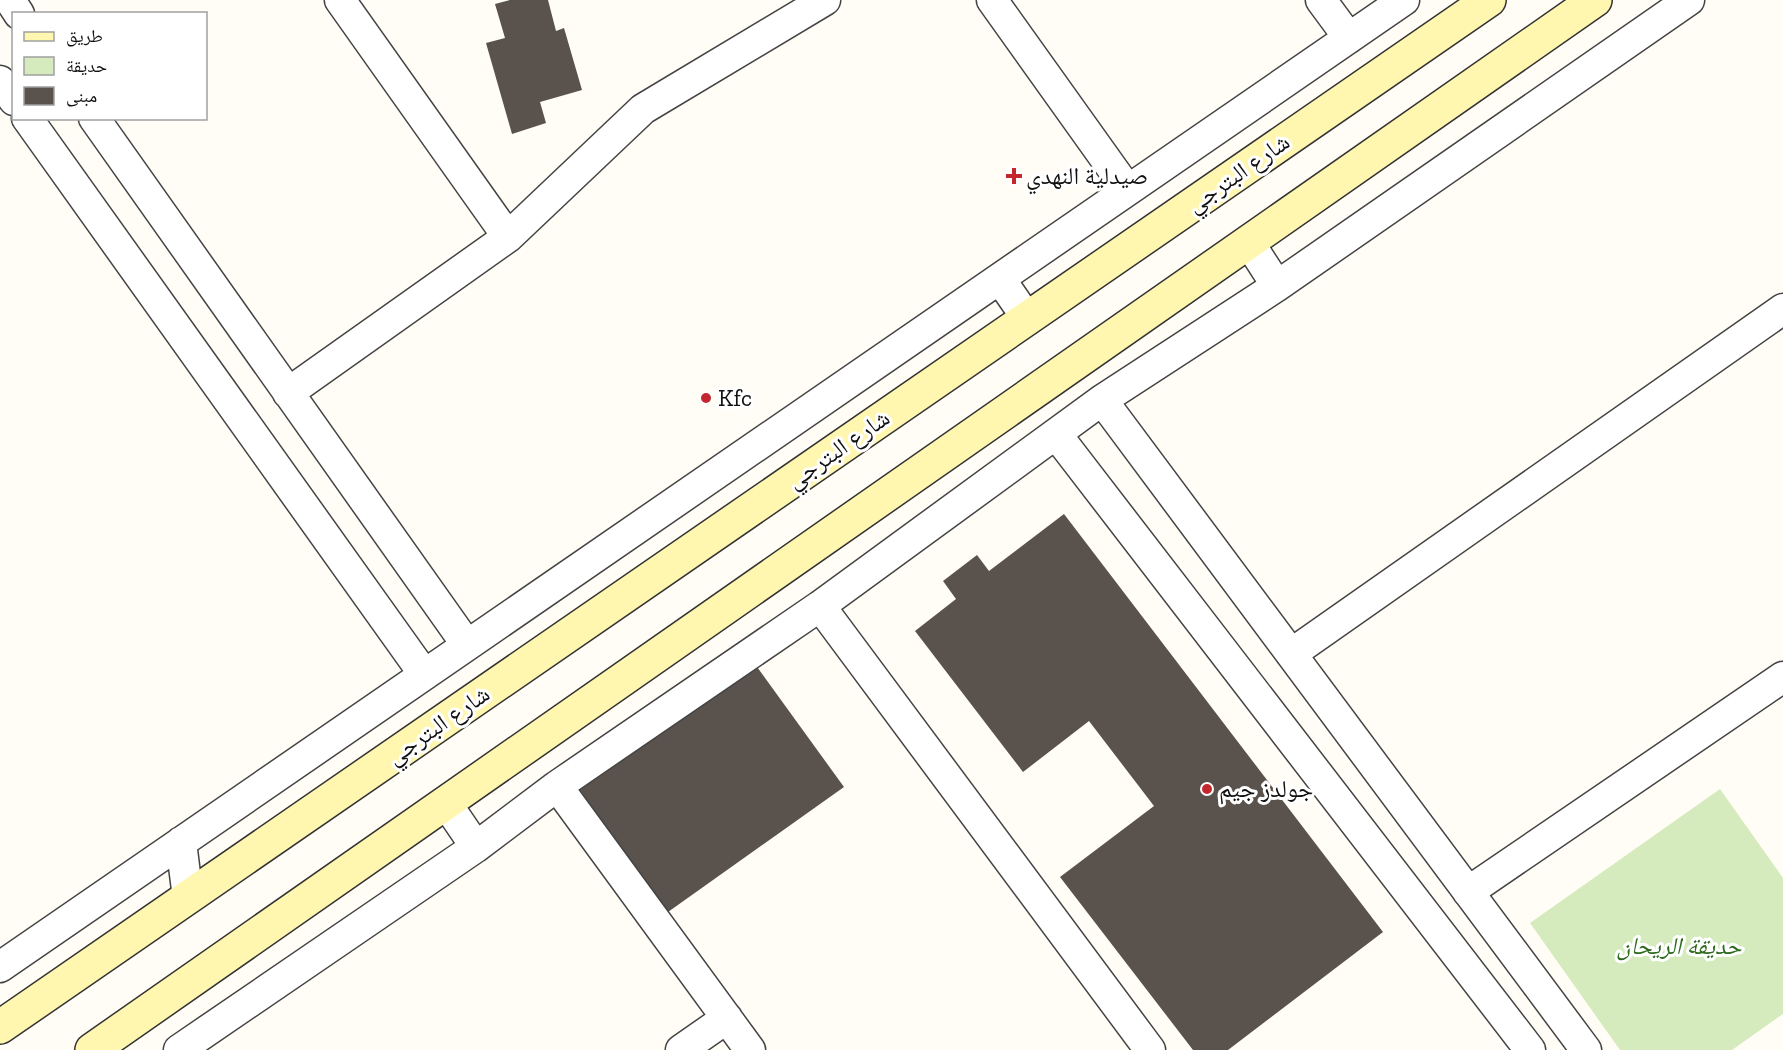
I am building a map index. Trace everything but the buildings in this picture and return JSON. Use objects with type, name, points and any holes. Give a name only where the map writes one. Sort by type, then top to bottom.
[{"type":"main road","name":"شارع البترجي","points":[[0,1027],[1489,0]]},
{"type":"main road","points":[[92,1050],[1595,0]]},
{"type":"street","points":[[288,393],[508,237],[642,109],[825,0]]},
{"type":"street","points":[[992,0],[1127,189]]},
{"type":"street","points":[[1321,0],[1349,38]]},
{"type":"street","name":"شارع البترجي","points":[[0,967],[1404,0]]},
{"type":"street","points":[[179,1050],[476,847],[557,786],[819,606],[1102,400],[1277,286],[1689,0]]},
{"type":"street","points":[[351,5],[508,237]]},
{"type":"street","points":[[0,81],[12,97]]},
{"type":"street","points":[[28,120],[424,674]]},
{"type":"street","points":[[95,120],[466,645]]},
{"type":"street","points":[[1248,241],[1277,286]]},
{"type":"street","points":[[1000,279],[1027,318]]},
{"type":"street","points":[[1291,654],[1783,309]]},
{"type":"street","points":[[1102,400],[1586,1050]]},
{"type":"street","points":[[1056,434],[1530,1050]]},
{"type":"street","points":[[819,606],[1150,1050]]},
{"type":"street","points":[[1468,892],[1783,677]]},
{"type":"street","points":[[557,786],[750,1050]]},
{"type":"street","points":[[446,803],[476,847]]},
{"type":"street","points":[[181,842],[188,898]]},
{"type":"street","points":[[681,1050],[727,1018]]},
{"type":"green space","name":"حديقة الريحان","points":[[1720,789],[1783,878],[1783,1014],[1732,1050],[1620,1050],[1530,923]]},
{"type":"place","name":"صيدلية النهدي","points":[[1014,176]]},
{"type":"place","name":"Kfc","points":[[706,398]]},
{"type":"place","name":"جولدز جيم","points":[[1207,789]]}]
